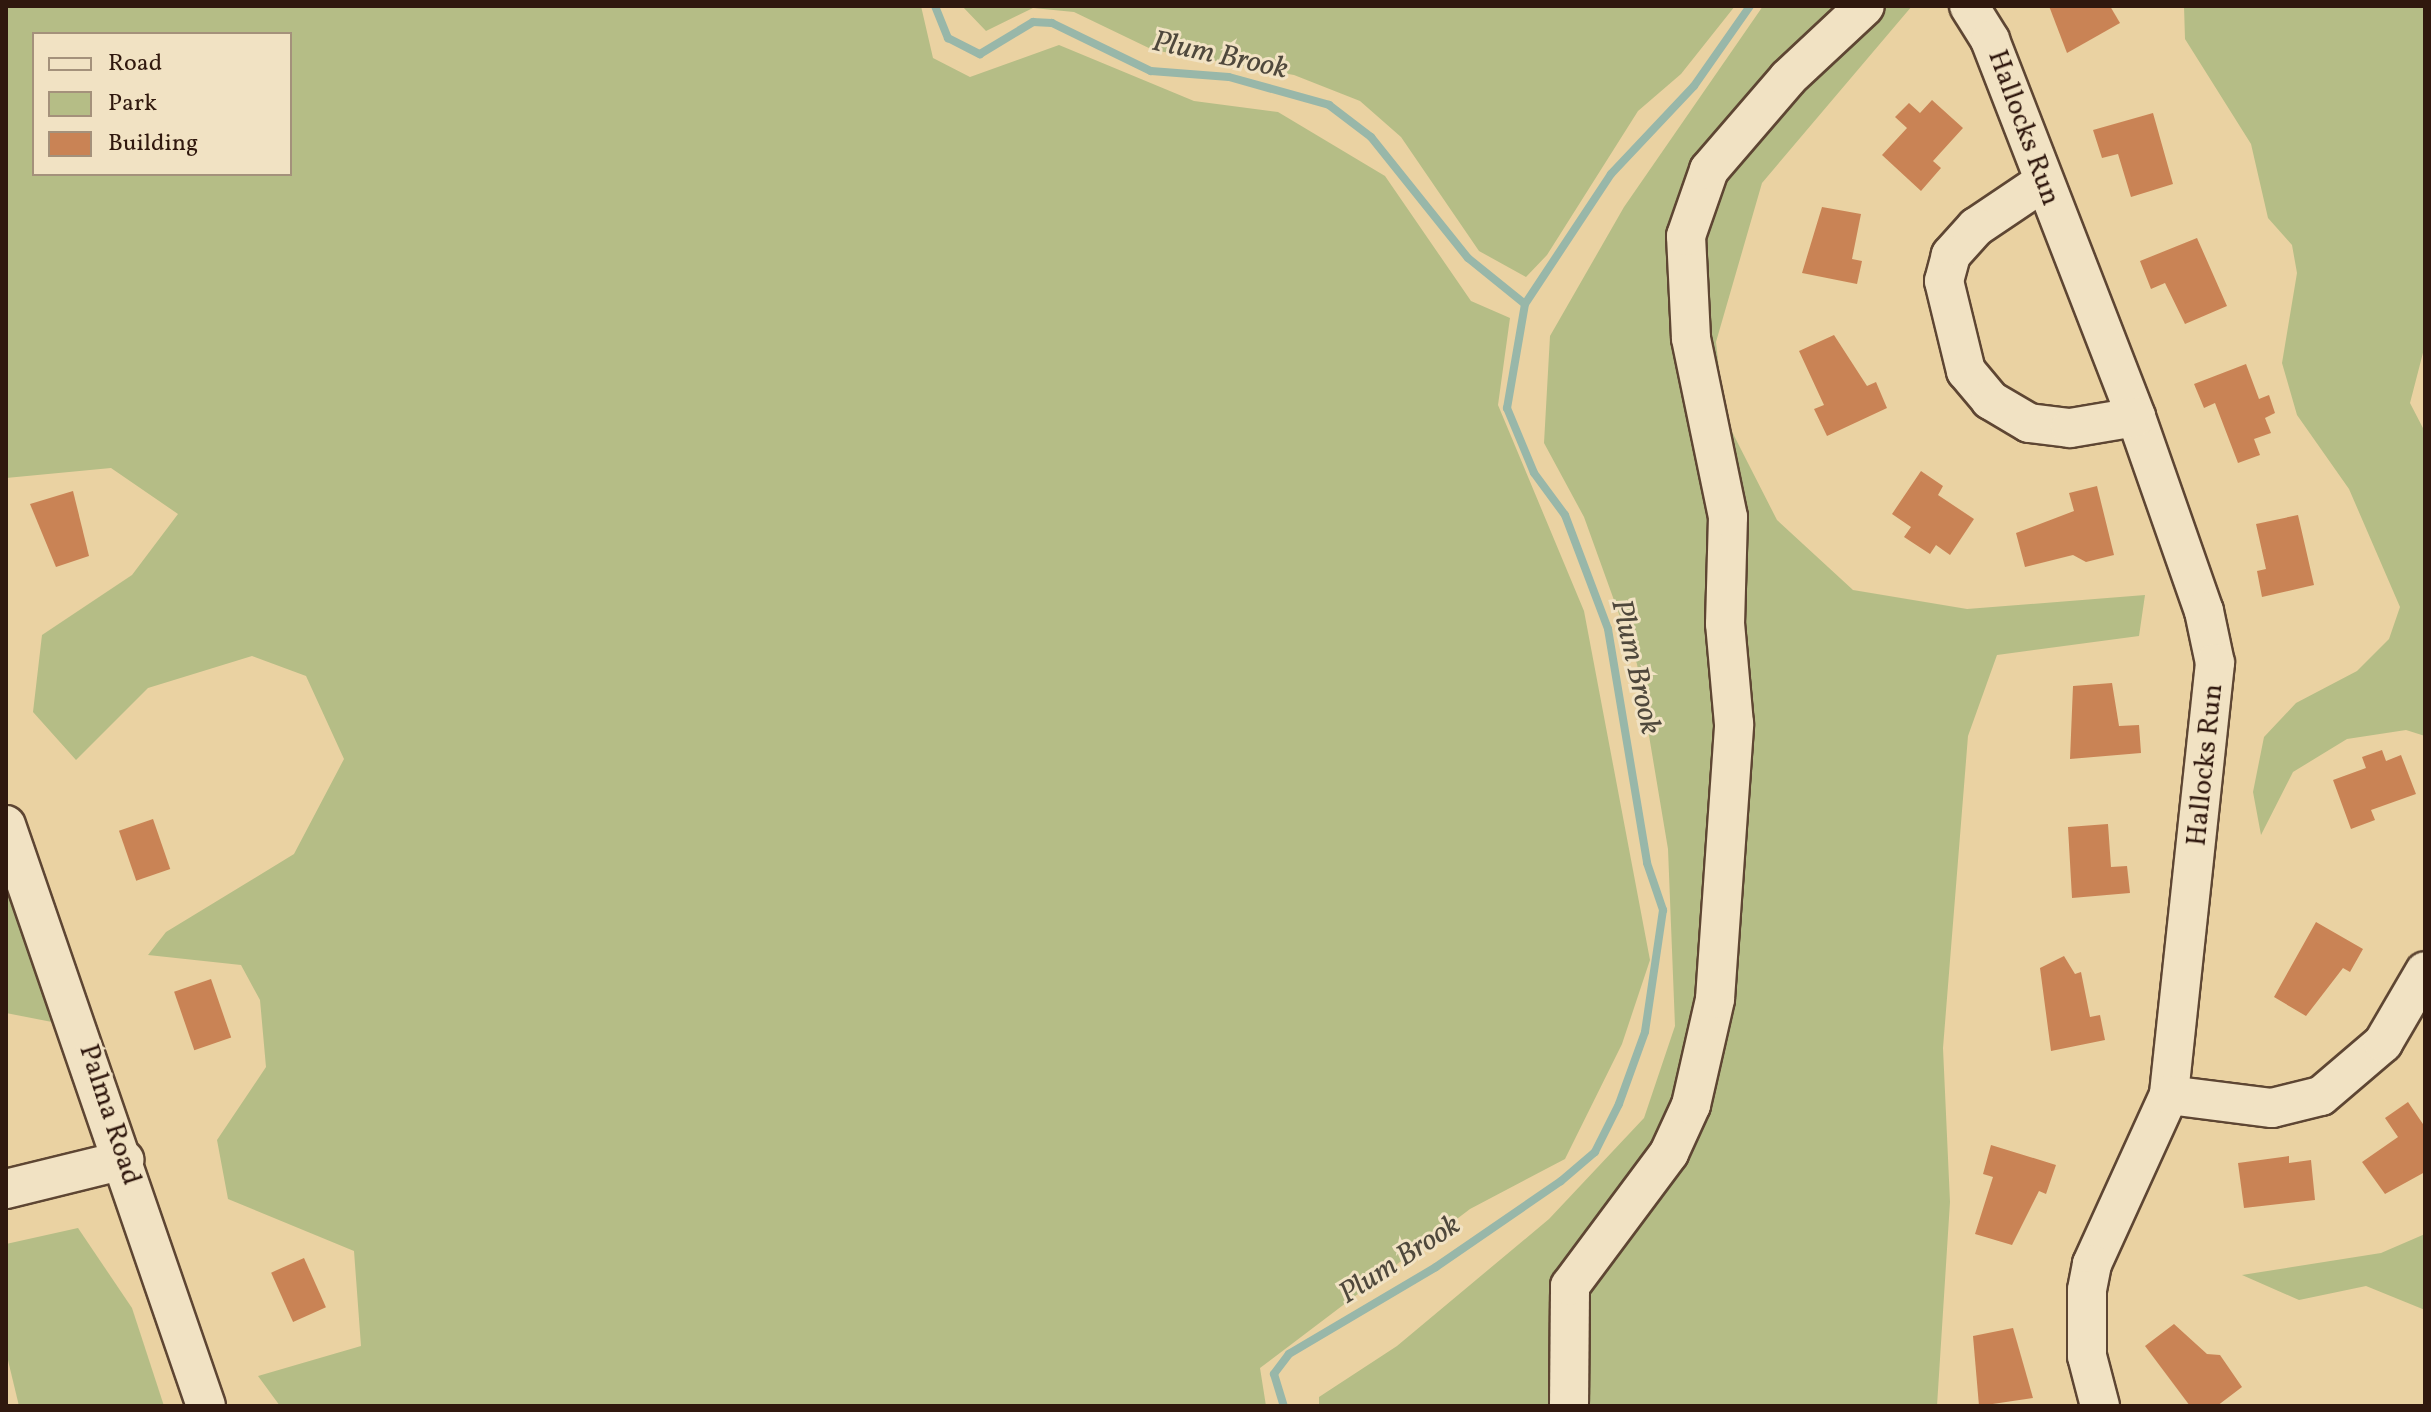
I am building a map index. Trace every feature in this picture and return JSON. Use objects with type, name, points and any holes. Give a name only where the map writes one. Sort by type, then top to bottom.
[{"type":"street","points":[[1569,1406],[1570,1286],[1669,1153],[1691,1105],[1715,999],[1734,724],[1725,624],[1728,517],[1691,338],[1686,236],[1709,170],[1788,78],[1865,6]]},
{"type":"street","name":"Hallocks Run","points":[[1969,6],[1990,40],[2136,417],[2204,611],[2215,663],[2169,1095],[2092,1264],[2085,1329],[2100,1406]]},
{"type":"street","points":[[2043,182],[1976,227],[1951,255],[1944,281],[1966,371],[1990,400],[2029,423],[2070,428],[2136,417]]},
{"type":"street","name":"Palma Road","points":[[6,825],[124,1160],[206,1406]]},
{"type":"street","points":[[2169,1095],[2272,1108],[2321,1096],[2383,1043],[2425,971]]},
{"type":"street","points":[[6,1189],[124,1160]]},
{"type":"green space","points":[[6,6],[921,6],[933,58],[970,77],[1059,45],[1194,101],[1278,112],[1385,176],[1471,301],[1510,318],[1498,405],[1584,611],[1650,960],[1622,1044],[1565,1159],[1470,1209],[1260,1368],[1266,1406],[280,1406],[258,1376],[361,1346],[354,1251],[228,1199],[217,1140],[266,1067],[260,1000],[241,965],[148,955],[166,932],[294,854],[344,759],[306,676],[252,656],[148,688],[76,760],[33,712],[42,635],[132,575],[178,514],[111,468],[6,478]]},
{"type":"green space","points":[[962,6],[1735,6],[1681,74],[1638,111],[1547,255],[1526,277],[1479,251],[1401,137],[1360,101],[1294,75],[1153,50],[1074,12],[1033,8],[986,31]]},
{"type":"green space","points":[[1763,6],[1912,6],[1762,183],[1716,342],[1724,416],[1777,520],[1853,590],[1967,609],[2145,595],[2139,636],[1997,655],[1968,736],[1943,1048],[1950,1202],[1937,1406],[1319,1406],[1319,1397],[1397,1346],[1549,1219],[1644,1118],[1675,1026],[1668,849],[1637,664],[1584,517],[1544,443],[1550,336],[1624,207]]},
{"type":"green space","points":[[2184,6],[2425,6],[2425,345],[2410,403],[2425,432],[2425,736],[2406,730],[2347,739],[2293,772],[2261,835],[2253,792],[2264,737],[2296,703],[2357,671],[2389,639],[2400,607],[2349,489],[2297,415],[2282,363],[2297,273],[2292,245],[2268,218],[2251,144],[2185,39]]},
{"type":"green space","points":[[6,887],[52,1022],[6,1013]]},
{"type":"green space","points":[[78,1228],[132,1308],[164,1406],[19,1406],[6,1352],[6,1244]]},
{"type":"green space","points":[[2425,1234],[2425,1310],[2366,1286],[2299,1300],[2242,1275],[2381,1253]]},
{"type":"building","points":[[2049,6],[2110,6],[2120,23],[2067,53]]},
{"type":"building","points":[[1932,100],[1963,128],[1933,161],[1941,168],[1921,191],[1882,155],[1907,128],[1895,117],[1909,103],[1920,113]]},
{"type":"building","points":[[2153,113],[2173,184],[2131,197],[2118,154],[2102,158],[2093,130]]},
{"type":"building","points":[[1822,207],[1861,214],[1852,259],[1862,261],[1857,284],[1802,273]]},
{"type":"building","points":[[2197,238],[2227,306],[2185,324],[2165,283],[2151,289],[2140,261]]},
{"type":"building","points":[[1834,335],[1867,386],[1876,382],[1887,408],[1827,436],[1814,409],[1824,405],[1799,351]]},
{"type":"building","points":[[2246,364],[2259,399],[2269,395],[2275,413],[2265,418],[2271,433],[2254,439],[2260,455],[2238,463],[2215,403],[2204,408],[2194,384]]},
{"type":"building","points":[[1921,471],[1943,486],[1938,495],[1974,519],[1950,555],[1936,545],[1930,554],[1904,537],[1911,527],[1892,514]]},
{"type":"building","points":[[2097,486],[2114,555],[2086,562],[2073,555],[2025,567],[2016,533],[2074,511],[2069,493]]},
{"type":"building","points":[[73,491],[89,556],[56,567],[30,504]]},
{"type":"building","points":[[2298,515],[2314,585],[2262,597],[2257,571],[2266,569],[2256,524]]},
{"type":"building","points":[[2112,683],[2119,726],[2139,725],[2141,753],[2070,759],[2073,686]]},
{"type":"building","points":[[2382,750],[2386,761],[2401,755],[2416,794],[2371,810],[2375,820],[2351,829],[2333,780],[2366,768],[2362,757]]},
{"type":"building","points":[[153,819],[170,869],[136,881],[119,831]]},
{"type":"building","points":[[2108,824],[2111,867],[2127,866],[2130,893],[2072,898],[2068,827]]},
{"type":"building","points":[[2316,922],[2363,949],[2350,972],[2343,968],[2306,1016],[2274,997]]},
{"type":"building","points":[[2064,956],[2075,974],[2081,972],[2090,1017],[2100,1015],[2105,1040],[2051,1051],[2040,968]]},
{"type":"building","points":[[211,979],[231,1038],[194,1050],[174,992]]},
{"type":"building","points":[[2408,1102],[2425,1127],[2425,1172],[2385,1194],[2362,1162],[2398,1137],[2385,1118]]},
{"type":"building","points":[[1991,1145],[2056,1165],[2046,1194],[2039,1191],[2012,1245],[1975,1234],[1993,1177],[1983,1174]]},
{"type":"building","points":[[2289,1156],[2289,1163],[2311,1160],[2315,1200],[2244,1208],[2238,1163]]},
{"type":"building","points":[[304,1258],[326,1307],[293,1322],[271,1273]]},
{"type":"building","points":[[2174,1324],[2207,1354],[2220,1355],[2242,1387],[2217,1406],[2190,1406],[2145,1346]]},
{"type":"building","points":[[2013,1328],[2033,1398],[1979,1406],[1973,1336]]},
{"type":"waterway","name":"Plum Brook","points":[[935,6],[948,38],[980,54],[1033,22],[1052,23],[1151,71],[1229,77],[1329,105],[1371,137],[1468,258],[1525,304],[1507,408],[1534,473],[1565,515],[1608,629],[1647,863],[1663,910],[1645,1032],[1619,1104],[1595,1152],[1561,1181],[1436,1267],[1289,1354],[1274,1374],[1284,1406]]},
{"type":"waterway","points":[[1525,304],[1611,174],[1694,86],[1750,6]]}]
